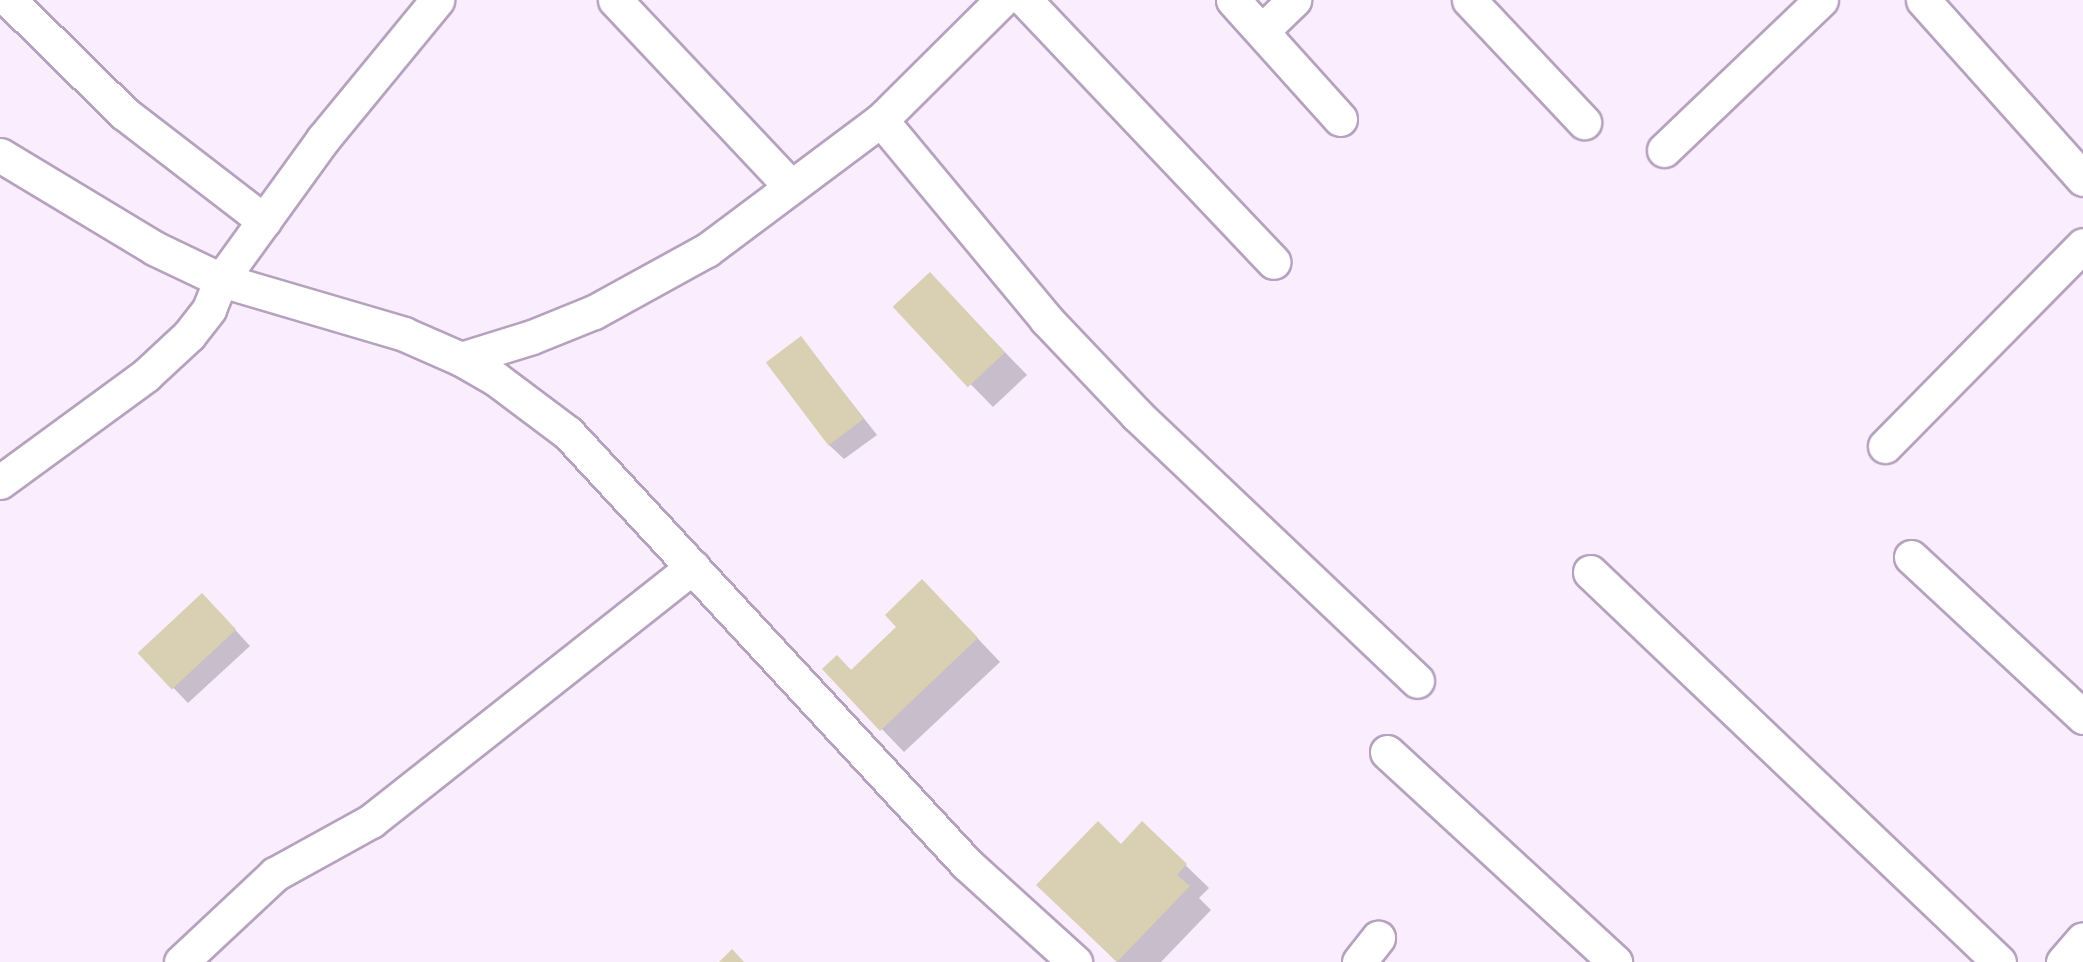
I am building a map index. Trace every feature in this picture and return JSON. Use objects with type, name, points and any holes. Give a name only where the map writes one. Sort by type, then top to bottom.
[{"type":"main road","points":[[9,0],[124,113],[264,220]]},
{"type":"main road","points":[[0,482],[154,367],[202,318],[221,280],[323,139],[437,0]]},
{"type":"main road","points":[[615,0],[790,186]]},
{"type":"main road","points":[[461,359],[532,338],[594,312],[707,250],[881,120],[1002,0]]},
{"type":"main road","points":[[1025,0],[1274,262]]},
{"type":"main road","points":[[1233,0],[1340,119]]},
{"type":"main road","points":[[1262,31],[1294,0]]},
{"type":"main road","points":[[1469,0],[1584,122]]},
{"type":"main road","points":[[1664,150],[1821,0]]},
{"type":"main road","points":[[1923,0],[2083,179]]},
{"type":"main road","points":[[881,120],[1046,319],[1122,399],[1417,681]]},
{"type":"main road","points":[[0,155],[154,248],[221,280],[404,334],[461,359],[496,379],[568,433],[967,864],[1075,962]]},
{"type":"main road","points":[[1885,446],[2083,245]]},
{"type":"main road","points":[[1911,557],[2083,717]]},
{"type":"main road","points":[[181,962],[275,874],[371,821],[693,567]]},
{"type":"main road","points":[[1590,572],[1999,962]]},
{"type":"main road","points":[[1387,752],[1615,962]]},
{"type":"main road","points":[[2063,962],[2083,939]]},
{"type":"building","points":[[930,272],[1005,352],[968,387],[893,307]]},
{"type":"building","points":[[801,336],[864,419],[828,446],[766,362]]},
{"type":"building","points":[[922,579],[978,638],[880,731],[822,669],[837,655],[851,670],[896,627],[885,615]]},
{"type":"building","points":[[202,593],[236,630],[172,690],[138,653]]},
{"type":"building","points":[[1098,821],[1121,844],[1142,821],[1187,864],[1177,875],[1190,886],[1117,962],[1036,885]]},
{"type":"building","points":[[732,949],[744,962],[719,962]]}]
